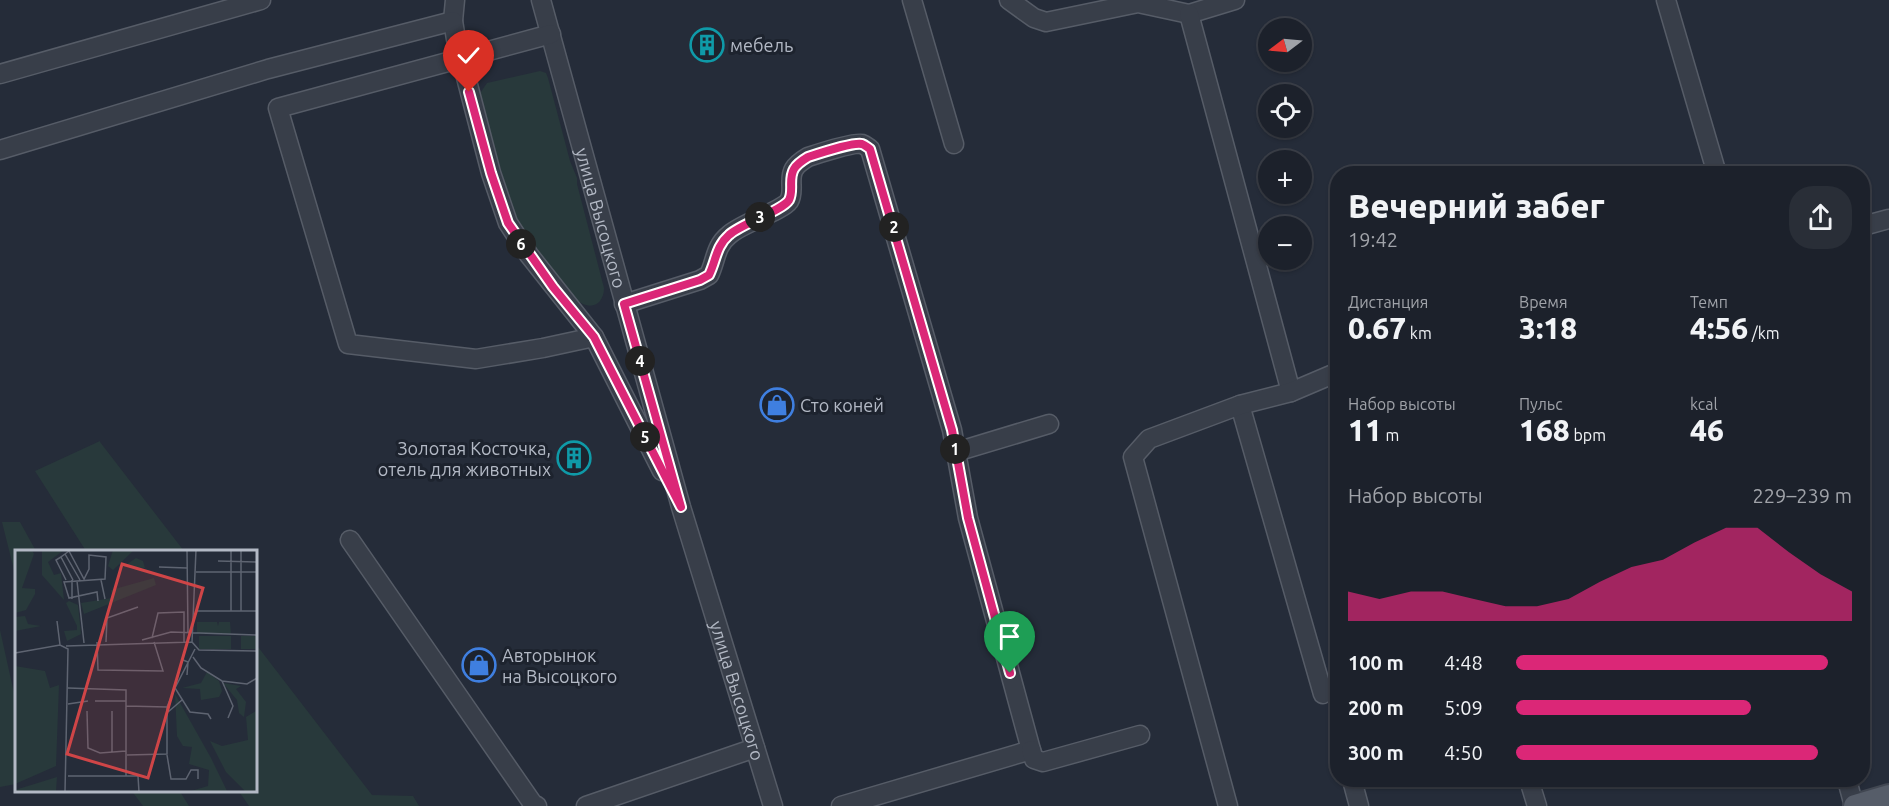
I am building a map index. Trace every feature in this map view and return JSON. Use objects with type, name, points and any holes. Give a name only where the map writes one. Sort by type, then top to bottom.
[{"type":"main road","points":[[1855,806],[1889,796]]},
{"type":"street","points":[[0,74],[234,4],[261,0]]},
{"type":"street","name":"улица Высоцкого","points":[[455,0],[453,21],[460,58],[491,173],[508,223],[553,287],[594,337],[681,507]]},
{"type":"street","name":"улица Высоцкого","points":[[541,0],[681,507],[773,806]]},
{"type":"street","points":[[912,0],[954,144]]},
{"type":"street","points":[[1009,0],[1034,18],[1046,22],[1138,3],[1189,14],[1235,0]]},
{"type":"street","points":[[1666,0],[1715,166]]},
{"type":"street","points":[[1189,14],[1291,392]]},
{"type":"street","points":[[0,150],[268,69],[453,21]]},
{"type":"street","points":[[551,34],[278,108],[348,344],[476,359],[594,337]]},
{"type":"street","points":[[624,304],[700,280],[709,275],[720,244],[728,235],[754,219],[782,207],[789,201],[790,180],[794,170],[808,158],[861,144],[870,149],[952,430],[968,518],[1034,759],[1043,762],[1140,735]]},
{"type":"street","points":[[1870,224],[1889,219]]},
{"type":"street","points":[[1228,806],[1133,457],[1149,439],[1240,405],[1291,392],[1330,375]]},
{"type":"street","points":[[1240,405],[1323,694]]},
{"type":"street","points":[[956,452],[1049,424]]},
{"type":"street","points":[[350,540],[533,804],[537,806]]},
{"type":"street","points":[[586,806],[755,748]]},
{"type":"street","points":[[841,806],[1031,750]]},
{"type":"street","points":[[1354,787],[1359,806]]},
{"type":"street","points":[[1531,787],[1537,806]]},
{"type":"street","points":[[1849,787],[1855,806]]},
{"type":"shaded area","points":[[540,71],[546,73],[548,78],[570,161],[577,178],[604,288],[602,298],[592,306],[578,301],[518,224],[481,101],[481,92],[487,83]]},
{"type":"shaded area","points":[[100,441],[183,550],[85,550],[35,471]]},
{"type":"shaded area","points":[[2,522],[20,522],[35,550],[15,550],[15,574]]},
{"type":"shaded area","points":[[0,630],[15,698],[15,784],[0,787]]},
{"type":"shaded area","points":[[256,644],[372,795],[413,796],[419,806],[249,806],[239,791],[256,791]]},
{"type":"shaded area","points":[[132,791],[180,791],[189,806],[143,806]]},
{"type":"place","name":"мебель","points":[[707,45]]},
{"type":"place","name":"Сто коней","points":[[777,405]]},
{"type":"place","name":"Золотая Косточка, отель для животных","points":[[574,458]]},
{"type":"place","name":"Авторынок на Высоцкого","points":[[479,665]]},
{"type":"route","points":[[469,92],[491,173],[508,223],[553,287],[594,337],[681,507],[624,304],[700,280],[709,275],[720,244],[728,235],[754,219],[782,207],[789,201],[790,180],[794,170],[808,158],[853,145],[861,144],[870,149],[952,430],[968,518],[1010,673]]}]
